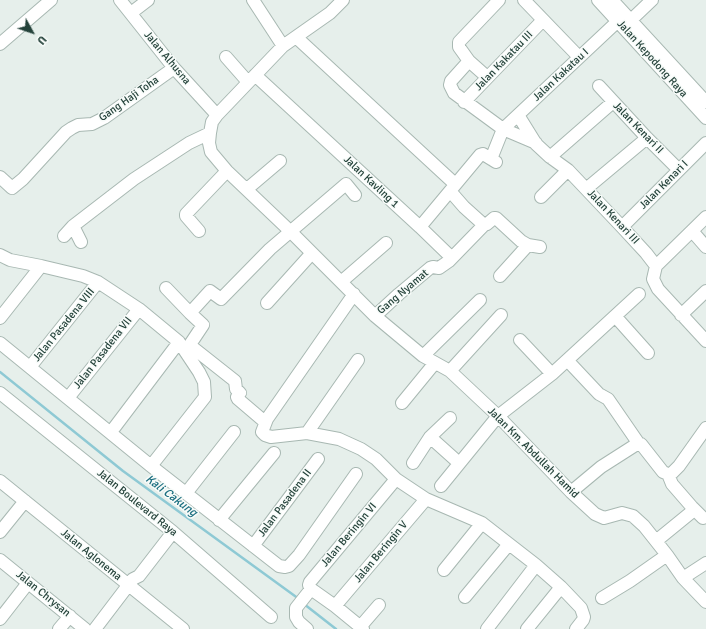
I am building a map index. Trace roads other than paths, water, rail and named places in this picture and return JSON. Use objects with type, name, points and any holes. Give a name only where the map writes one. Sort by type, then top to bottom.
[{"type":"street","points":[[0,44],[51,0]]},
{"type":"street","name":"Jalan Alhusna","points":[[120,0],[174,68],[216,115]]},
{"type":"street","points":[[131,13],[148,0]]},
{"type":"street","points":[[254,0],[284,46]]},
{"type":"street","points":[[64,236],[73,226],[134,179],[189,143],[210,132],[212,122],[216,115],[284,46],[330,13],[343,0]]},
{"type":"street","points":[[487,77],[469,61],[459,47],[459,42],[499,0]]},
{"type":"street","points":[[524,0],[579,57]]},
{"type":"street","name":"Jalan Kepodong Raya","points":[[598,0],[632,26],[706,102]]},
{"type":"street","name":"Jalan Kepodong Raya","points":[[612,0],[618,16]]},
{"type":"street","points":[[632,26],[652,0]]},
{"type":"street","name":"Jalan Kakatau I","points":[[503,129],[579,57],[618,16]]},
{"type":"street","name":"Jalan Kakatau III","points":[[464,102],[543,20]]},
{"type":"street","name":"Jalan Kepodong Raya","points":[[632,26],[706,118]]},
{"type":"street","points":[[296,37],[453,187],[464,207],[484,225]]},
{"type":"street","name":"Jalan Kavling 1","points":[[226,57],[360,172],[452,258]]},
{"type":"street","name":"Jalan Kenari III","points":[[469,61],[451,81],[450,86],[454,93],[464,102],[503,129],[536,144]]},
{"type":"street","name":"Gang Haji Toha","points":[[0,177],[12,188],[23,179],[66,132],[72,128],[92,124],[104,118],[174,68]]},
{"type":"street","name":"Jalan Kenari II","points":[[599,86],[679,170]]},
{"type":"street","points":[[550,157],[613,102]]},
{"type":"street","name":"Jalan Kenari III","points":[[518,115],[536,144],[550,157],[568,170],[646,253],[656,266]]},
{"type":"street","points":[[420,227],[478,156],[490,159],[503,129]]},
{"type":"street","name":"Jalan Km. Abdullah Hamid","points":[[210,132],[209,143],[211,152],[227,171],[290,231],[375,316],[422,356],[434,364],[450,371],[498,416],[571,492],[600,516],[604,518],[622,513],[633,516],[644,526],[667,554],[683,578],[706,602]]},
{"type":"street","points":[[586,189],[647,138]]},
{"type":"street","name":"Jalan Kenari I","points":[[622,227],[706,143]]},
{"type":"street","points":[[247,189],[280,161]]},
{"type":"street","points":[[541,197],[568,170]]},
{"type":"street","points":[[199,231],[186,216],[186,214],[227,171]]},
{"type":"street","points":[[190,313],[210,290],[221,299],[270,249],[360,172]]},
{"type":"street","points":[[346,184],[355,195]]},
{"type":"street","points":[[706,217],[656,266],[653,279],[658,289],[706,341]]},
{"type":"street","points":[[452,258],[484,225],[494,218],[496,218],[521,241],[528,245],[540,248]]},
{"type":"street","points":[[73,226],[82,242]]},
{"type":"street","points":[[692,231],[706,247]]},
{"type":"street","points":[[341,282],[386,242]]},
{"type":"street","points":[[500,276],[528,245]]},
{"type":"street","points":[[267,303],[312,253]]},
{"type":"street","points":[[0,255],[10,260],[83,276],[98,282],[139,309],[179,342],[200,372],[204,382],[205,397],[151,466]]},
{"type":"street","name":"Gang Nyamat","points":[[375,316],[398,294],[430,268],[438,268],[452,258]]},
{"type":"street","points":[[0,318],[41,266]]},
{"type":"street","name":"Jalan Pasadena VIII","points":[[30,367],[98,282]]},
{"type":"street","points":[[166,288],[203,325],[191,343],[192,347],[235,381],[236,389],[240,393],[237,397],[238,399],[265,422]]},
{"type":"street","points":[[681,315],[706,291]]},
{"type":"street","points":[[354,294],[265,422],[262,432],[270,437],[307,433],[339,439],[361,449],[376,459],[396,479],[426,499],[482,523],[536,565],[561,587],[581,608],[584,616],[583,620],[576,629]]},
{"type":"street","points":[[441,486],[498,416],[552,374],[639,294]]},
{"type":"street","points":[[422,356],[480,300]]},
{"type":"street","name":"Jalan Pasadena VII","points":[[68,398],[139,309]]},
{"type":"street","points":[[450,371],[501,315]]},
{"type":"street","points":[[616,316],[648,353]]},
{"type":"street","points":[[520,340],[552,374]]},
{"type":"street","points":[[110,432],[179,342]]},
{"type":"street","points":[[0,343],[151,466],[187,492],[219,520],[279,566],[289,566],[356,474]]},
{"type":"street","points":[[307,433],[358,360]]},
{"type":"street","points":[[567,360],[599,394],[608,400],[639,444],[663,472],[668,474],[672,484],[694,510],[703,518]]},
{"type":"street","points":[[402,403],[434,364]]},
{"type":"street","name":"Jalan Boulevard Raya","points":[[0,393],[171,531],[271,617]]},
{"type":"street","points":[[413,463],[430,437],[450,418]]},
{"type":"street","points":[[668,474],[679,466],[706,428]]},
{"type":"street","points":[[187,492],[234,432]]},
{"type":"street","points":[[430,437],[459,462]]},
{"type":"street","points":[[571,492],[601,467],[639,444]]},
{"type":"street","points":[[219,520],[274,454]]},
{"type":"street","name":"Jalan Pasadena II","points":[[253,546],[318,459]]},
{"type":"street","name":"Jalan Beringin VI","points":[[300,627],[296,616],[296,608],[310,591],[310,582],[396,479]]},
{"type":"street","name":"Jalan Aglonema","points":[[0,481],[131,582],[183,629]]},
{"type":"street","name":"Jalan Beringin V","points":[[336,606],[426,499]]},
{"type":"street","points":[[0,532],[25,501]]},
{"type":"street","points":[[656,541],[694,510]]},
{"type":"street","points":[[444,570],[482,523]]},
{"type":"street","points":[[95,629],[131,582],[139,576],[171,531]]},
{"type":"street","points":[[465,597],[509,544]]},
{"type":"street","points":[[602,598],[630,581],[667,554]]},
{"type":"street","name":"Jalan Chrysan","points":[[0,560],[85,629]]},
{"type":"street","points":[[683,578],[706,563]]},
{"type":"street","points":[[487,629],[536,565]]},
{"type":"street","points":[[0,619],[28,583]]},
{"type":"street","points":[[526,629],[561,587]]},
{"type":"street","points":[[310,591],[336,606],[362,628],[379,605]]},
{"type":"street","points":[[59,629],[70,616]]},
{"type":"waterway","name":"Kali Cakung","points":[[0,372],[123,471],[299,599]]},
{"type":"waterway","name":"Kali Cakung","points":[[304,604],[336,629]]}]
